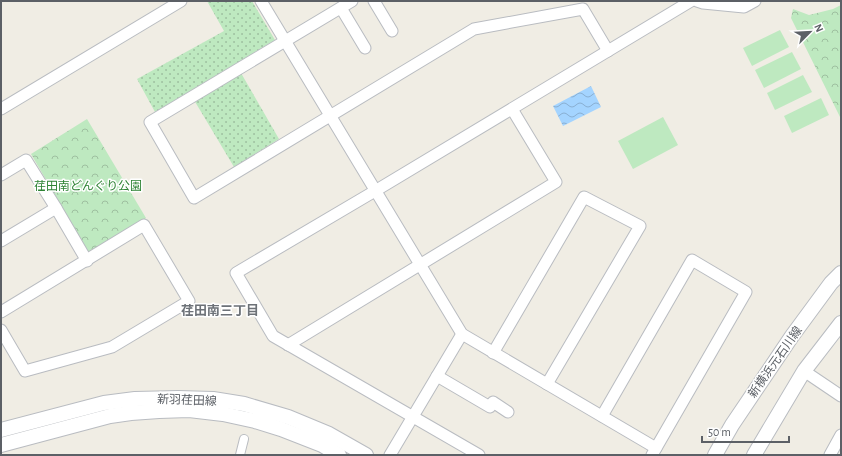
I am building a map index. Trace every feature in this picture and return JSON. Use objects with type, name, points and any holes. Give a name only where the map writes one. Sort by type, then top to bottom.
[{"type":"street","points":[[1,109],[181,1]]},
{"type":"street","points":[[261,1],[462,334],[602,416],[654,451],[746,292],[692,260],[602,416]]},
{"type":"street","points":[[352,1],[150,122],[194,198],[474,29],[583,9],[608,51]]},
{"type":"street","points":[[374,1],[392,32]]},
{"type":"street","points":[[479,455],[273,336],[236,273],[691,1]]},
{"type":"street","points":[[697,1],[703,3],[744,7],[755,1]]},
{"type":"street","points":[[341,8],[365,48]]},
{"type":"street","points":[[288,345],[556,182],[512,109]]},
{"type":"street","points":[[1,175],[26,160],[87,261]]},
{"type":"street","points":[[493,353],[584,197],[640,226],[547,384]]},
{"type":"street","points":[[1,241],[56,208]]},
{"type":"street","points":[[1,312],[144,225],[189,301],[112,347],[25,371],[1,330]]},
{"type":"street","name":"新横浜元石川線","points":[[715,455],[732,425],[792,336],[831,283],[841,273]]},
{"type":"street","points":[[754,455],[804,372],[841,323]]},
{"type":"street","points":[[390,455],[462,334]]},
{"type":"street","points":[[804,372],[841,396]]},
{"type":"street","points":[[437,376],[490,407],[493,402],[508,412]]},
{"type":"street","name":"新羽荏田線","points":[[1,430],[104,403],[135,399],[213,399],[244,404],[288,417],[329,434],[366,455]]},
{"type":"street","name":"新羽荏田線","points":[[1,445],[110,416],[131,413],[189,410],[223,414],[255,421],[281,429],[322,445],[339,455]]},
{"type":"street","points":[[830,455],[841,435]]},
{"type":"street","points":[[240,455],[244,439]]},
{"type":"green space","points":[[207,1],[252,1],[275,40],[155,112],[137,79],[224,31]]},
{"type":"green space","points":[[841,5],[840,117],[791,18],[793,9],[809,15],[833,9]]},
{"type":"green space","points":[[780,30],[789,47],[752,66],[743,48]]},
{"type":"green space","points":[[792,52],[801,69],[764,88],[755,70]]},
{"type":"green space","points":[[241,73],[279,139],[234,167],[194,100]]},
{"type":"green space","points":[[803,75],[812,92],[775,110],[767,93]]},
{"type":"green space","points":[[821,98],[829,115],[792,133],[784,116]]},
{"type":"green space","points":[[663,117],[678,145],[633,169],[618,141]]},
{"type":"green space","name":"荏田南どんぐり公園","points":[[87,119],[146,218],[88,252],[31,154]]},
{"type":"water","points":[[591,86],[601,107],[563,126],[553,106]]},
{"type":"district","name":"荏田南三丁目","points":[[220,310]]}]
